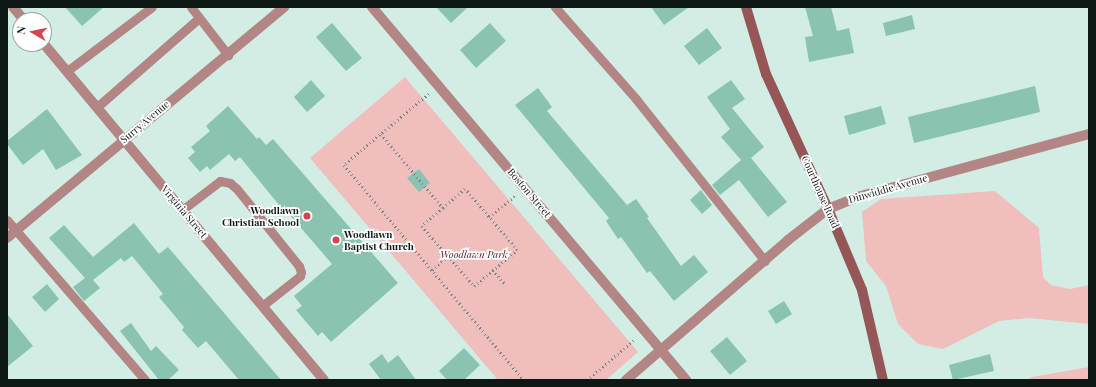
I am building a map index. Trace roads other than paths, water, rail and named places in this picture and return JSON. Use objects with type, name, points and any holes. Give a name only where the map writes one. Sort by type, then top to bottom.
[{"type":"street","name":"Surry Avenue","points":[[7,238],[284,7]]},
{"type":"street","name":"Boston Street","points":[[372,7],[686,380]]},
{"type":"street","name":"Courthouse Road","points":[[746,7],[766,74],[828,209],[862,290],[883,380]]},
{"type":"street","name":"Virginia Street","points":[[51,52],[324,380]]},
{"type":"street","name":"Dinwiddie Avenue","points":[[626,380],[815,217],[828,209],[857,197],[1089,134]]},
{"type":"lane","points":[[67,72],[152,7]]},
{"type":"lane","points":[[191,7],[228,55]]},
{"type":"lane","points":[[555,7],[636,98],[765,261]]},
{"type":"lane","points":[[96,107],[199,18]]},
{"type":"lane","points":[[182,210],[220,181],[230,183],[237,189],[299,266],[301,272],[300,276],[262,306]]},
{"type":"lane","points":[[7,220],[145,380]]},
{"type":"place","name":"Woodlawn Christian School","points":[[307,216]]},
{"type":"place","name":"Woodlawn Baptist Church","points":[[336,240]]},
{"type":"park label","name":"Woodlawn Park","points":[[474,255]]}]
